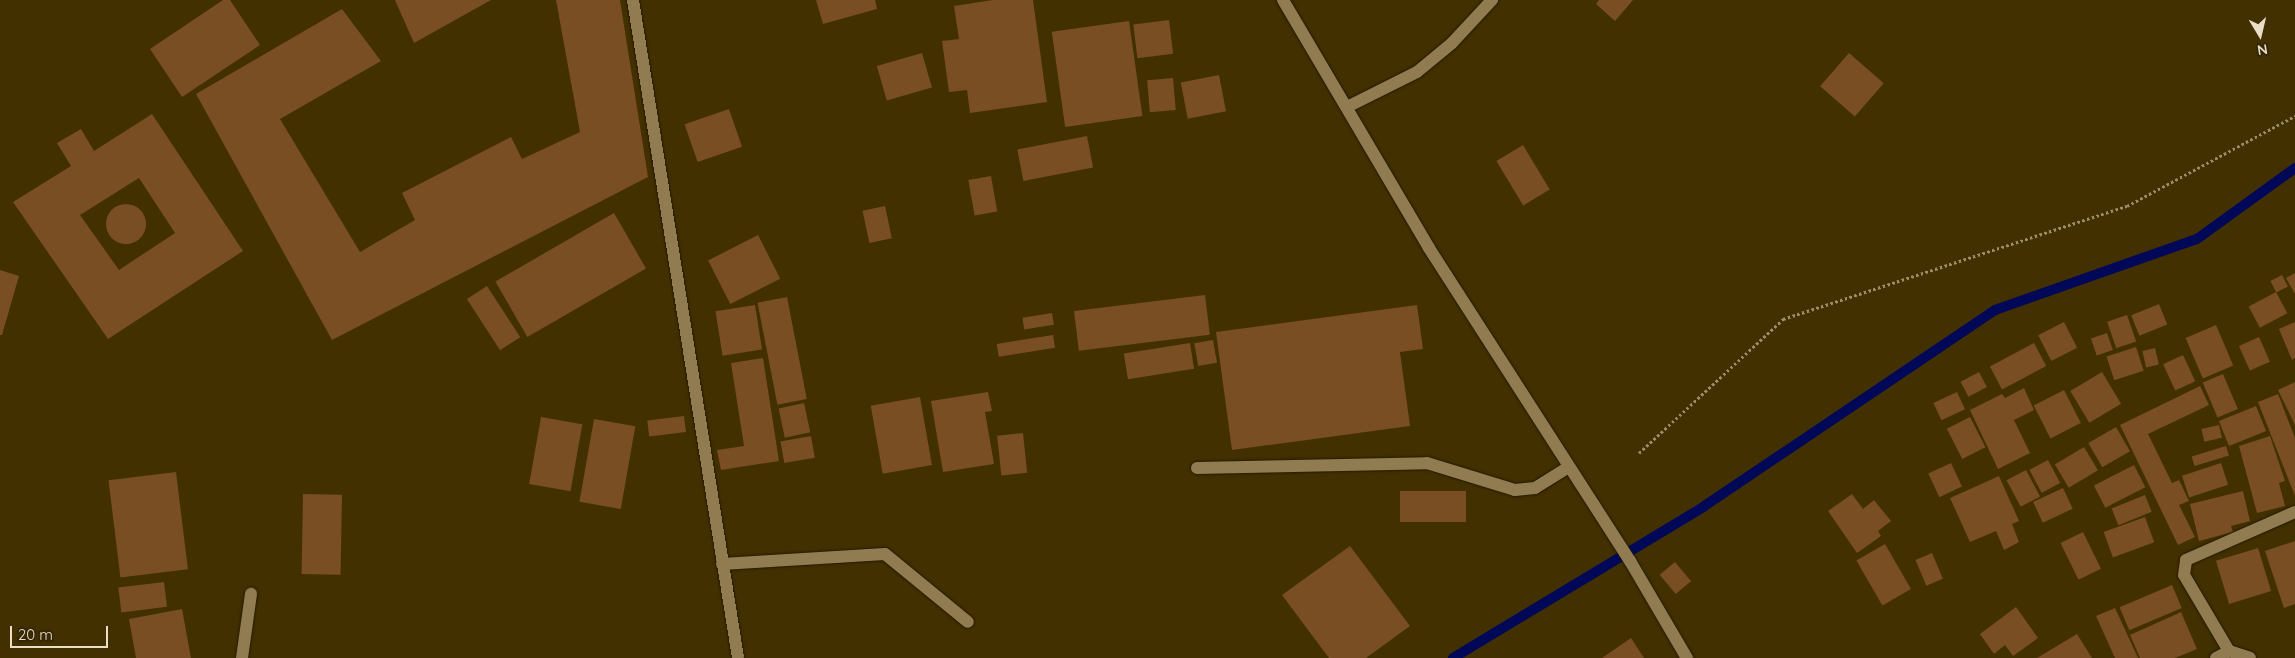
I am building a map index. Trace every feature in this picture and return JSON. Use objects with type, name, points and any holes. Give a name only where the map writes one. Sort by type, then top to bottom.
[{"type":"street","points":[[633,0],[738,658]]},
{"type":"street","points":[[1283,0],[1429,248],[1569,467],[1687,658]]},
{"type":"street","points":[[1347,107],[1417,72],[1452,43],[1492,0]]},
{"type":"street","points":[[1197,468],[1427,463],[1515,490],[1535,488],[1569,467]]},
{"type":"street","points":[[2250,658],[2229,651],[2184,575],[2186,560],[2295,512]]},
{"type":"street","points":[[722,564],[885,554],[968,622]]},
{"type":"street","points":[[242,658],[251,594]]},
{"type":"street","points":[[2216,658],[2229,651]]},
{"type":"path","points":[[1639,453],[1783,319],[2127,206],[2295,116]]},
{"type":"building","points":[[223,0],[230,0],[260,45],[182,97],[150,49]]},
{"type":"building","points":[[395,0],[491,0],[414,43]]},
{"type":"building","points":[[556,0],[620,0],[648,177],[332,340],[196,94],[342,9],[381,61],[280,119],[360,252],[415,220],[402,193],[511,137],[522,159],[580,132]]},
{"type":"building","points":[[816,0],[875,0],[877,9],[823,24]]},
{"type":"building","points":[[993,0],[1033,0],[1047,102],[970,113],[967,90],[949,92],[942,41],[959,39],[954,6]]},
{"type":"building","points":[[1599,0],[1633,0],[1615,21],[1596,4]]},
{"type":"building","points":[[1169,20],[1173,54],[1137,58],[1133,24]]},
{"type":"building","points":[[1129,21],[1142,116],[1065,127],[1052,32]]},
{"type":"building","points":[[922,53],[932,88],[887,101],[877,66]]},
{"type":"building","points":[[1849,53],[1884,83],[1855,116],[1820,86]]},
{"type":"building","points":[[1219,75],[1226,111],[1188,119],[1181,82]]},
{"type":"building","points":[[1173,78],[1176,110],[1150,112],[1147,80]]},
{"type":"building","points":[[729,109],[742,147],[698,162],[685,124]]},
{"type":"building","points":[[152,114],[243,251],[108,339],[13,202],[71,166],[57,143],[81,129],[94,151]],"holes":[[[139,178],[175,233],[119,270],[80,215]]]},
{"type":"building","points":[[1087,136],[1093,167],[1023,181],[1017,150]]},
{"type":"building","points":[[1523,145],[1550,190],[1523,206],[1496,161]]},
{"type":"building","points":[[991,176],[997,211],[975,215],[968,180]]},
{"type":"building","points":[[126,204],[140,210],[146,224],[140,238],[126,244],[112,238],[106,224],[112,210]]},
{"type":"building","points":[[885,206],[892,238],[869,243],[863,211]]},
{"type":"building","points":[[614,213],[646,268],[527,337],[495,282]]},
{"type":"building","points":[[758,235],[780,279],[730,304],[708,260]]},
{"type":"building","points":[[0,270],[19,276],[2,335],[0,335]]},
{"type":"building","points":[[2295,273],[2295,294],[2286,278]]},
{"type":"building","points":[[2282,275],[2288,287],[2276,292],[2270,281]]},
{"type":"building","points":[[487,286],[520,337],[500,350],[467,299]]},
{"type":"building","points":[[2276,292],[2287,313],[2260,328],[2249,307]]},
{"type":"building","points":[[1205,295],[1210,335],[1079,351],[1074,311]]},
{"type":"building","points":[[787,297],[807,399],[777,405],[758,303]]},
{"type":"building","points":[[2159,304],[2167,324],[2139,336],[2131,315]]},
{"type":"building","points":[[755,305],[762,349],[723,356],[715,311]]},
{"type":"building","points":[[1417,305],[1423,349],[1400,352],[1410,426],[1232,450],[1216,332]]},
{"type":"building","points":[[1052,313],[1054,325],[1024,330],[1022,318]]},
{"type":"building","points":[[2127,315],[2136,341],[2116,348],[2107,322]]},
{"type":"building","points":[[2064,322],[2077,348],[2051,361],[2038,335]]},
{"type":"building","points":[[2295,322],[2295,358],[2292,360],[2279,329]]},
{"type":"building","points":[[2216,325],[2233,366],[2203,378],[2186,338]]},
{"type":"building","points":[[2107,333],[2113,350],[2097,356],[2091,339]]},
{"type":"building","points":[[1053,335],[1055,348],[999,357],[997,344]]},
{"type":"building","points":[[2259,337],[2270,362],[2250,371],[2239,346]]},
{"type":"building","points":[[1213,340],[1217,363],[1198,366],[1194,343]]},
{"type":"building","points":[[1190,343],[1194,369],[1128,379],[1124,353]]},
{"type":"building","points":[[2034,343],[2046,366],[2002,389],[1990,366]]},
{"type":"building","points":[[2136,347],[2144,371],[2114,380],[2107,357]]},
{"type":"building","points":[[2155,348],[2159,365],[2146,367],[2142,351]]},
{"type":"building","points":[[2183,355],[2195,381],[2175,391],[2163,364]]},
{"type":"building","points":[[763,358],[779,461],[721,470],[717,450],[744,446],[731,363]]},
{"type":"building","points":[[1979,372],[1987,387],[1968,397],[1960,382]]},
{"type":"building","points":[[2102,372],[2121,404],[2089,423],[2070,391]]},
{"type":"building","points":[[2223,374],[2238,409],[2218,418],[2203,383]]},
{"type":"building","points":[[2295,382],[2295,425],[2278,390]]},
{"type":"building","points":[[2200,386],[2209,405],[2148,434],[2172,483],[2179,480],[2189,501],[2179,505],[2195,537],[2178,545],[2120,425]]},
{"type":"building","points":[[2024,388],[2034,410],[2014,420],[2030,453],[1998,469],[1970,410],[2002,394],[2005,398]]},
{"type":"building","points":[[2064,390],[2081,423],[2051,438],[2034,405]]},
{"type":"building","points":[[988,392],[992,411],[985,412],[994,464],[943,472],[931,401]]},
{"type":"building","points":[[1957,392],[1965,409],[1941,420],[1933,403]]},
{"type":"building","points":[[2278,394],[2295,438],[2295,496],[2258,402]]},
{"type":"building","points":[[920,397],[932,465],[883,474],[871,406]]},
{"type":"building","points":[[804,403],[810,432],[785,438],[779,408]]},
{"type":"building","points":[[2256,406],[2266,431],[2229,446],[2219,421]]},
{"type":"building","points":[[684,416],[686,432],[649,436],[647,421]]},
{"type":"building","points":[[541,417],[582,424],[571,491],[529,484]]},
{"type":"building","points":[[1970,417],[1985,447],[1962,459],[1947,429]]},
{"type":"building","points":[[594,419],[635,426],[621,509],[579,502]]},
{"type":"building","points":[[2219,425],[2222,438],[2204,442],[2201,429]]},
{"type":"building","points":[[2116,427],[2130,451],[2102,467],[2088,443]]},
{"type":"building","points":[[1023,433],[1027,473],[1001,475],[997,436]]},
{"type":"building","points":[[811,436],[815,458],[784,463],[780,441]]},
{"type":"building","points":[[2270,436],[2285,481],[2279,483],[2285,506],[2257,513],[2239,446]]},
{"type":"building","points":[[2226,446],[2229,456],[2194,466],[2192,457]]},
{"type":"building","points":[[2084,447],[2098,470],[2069,488],[2055,465]]},
{"type":"building","points":[[2048,460],[2060,483],[2042,493],[2029,470]]},
{"type":"building","points":[[1951,463],[1962,487],[1939,497],[1928,474]]},
{"type":"building","points":[[2221,463],[2228,485],[2189,498],[2182,476]]},
{"type":"building","points":[[2134,465],[2145,487],[2105,508],[2094,485]]},
{"type":"building","points":[[2026,470],[2040,496],[2021,507],[2007,480]]},
{"type":"building","points":[[176,472],[188,569],[120,578],[109,480]]},
{"type":"building","points":[[1999,476],[2019,521],[2012,524],[2019,542],[2004,550],[1996,531],[1970,542],[1950,498]]},
{"type":"building","points":[[2063,488],[2073,509],[2043,523],[2033,502]]},
{"type":"building","points":[[1400,491],[1466,491],[1466,522],[1400,522]]},
{"type":"building","points":[[2243,491],[2250,521],[2231,526],[2233,532],[2199,541],[2190,504]]},
{"type":"building","points":[[303,494],[342,495],[341,575],[302,574]]},
{"type":"building","points":[[1852,494],[1863,509],[1874,500],[1891,521],[1878,531],[1881,536],[1857,553],[1828,511]]},
{"type":"building","points":[[2145,495],[2152,512],[2118,525],[2112,508]]},
{"type":"building","points":[[2145,517],[2154,542],[2113,557],[2104,532]]},
{"type":"building","points":[[2083,532],[2101,569],[2079,580],[2061,543]]},
{"type":"building","points":[[2295,541],[2295,604],[2284,608],[2265,551]]},
{"type":"building","points":[[1885,544],[1911,589],[1882,606],[1856,560]]},
{"type":"building","points":[[1350,546],[1410,626],[1366,658],[1329,658],[1282,595]]},
{"type":"building","points":[[2258,548],[2271,591],[2229,604],[2216,561]]},
{"type":"building","points":[[1932,553],[1943,579],[1926,586],[1915,560]]},
{"type":"building","points":[[1675,562],[1691,581],[1676,594],[1660,575]]},
{"type":"building","points":[[164,582],[167,607],[121,612],[118,588]]},
{"type":"building","points":[[2172,585],[2182,608],[2129,630],[2120,607]]},
{"type":"building","points":[[2016,607],[2038,638],[2013,656],[2005,645],[1994,654],[1980,634]]},
{"type":"building","points":[[2115,608],[2138,658],[2115,658],[2096,616]]},
{"type":"building","points":[[182,609],[191,658],[136,658],[129,619]]},
{"type":"building","points":[[2181,612],[2197,649],[2175,658],[2140,658],[2130,635]]},
{"type":"building","points":[[2077,634],[2092,658],[2037,658]]},
{"type":"building","points":[[1631,638],[1644,658],[1602,658]]},
{"type":"waterway","points":[[1453,658],[1703,507],[1995,310],[2197,239],[2295,168]]}]
